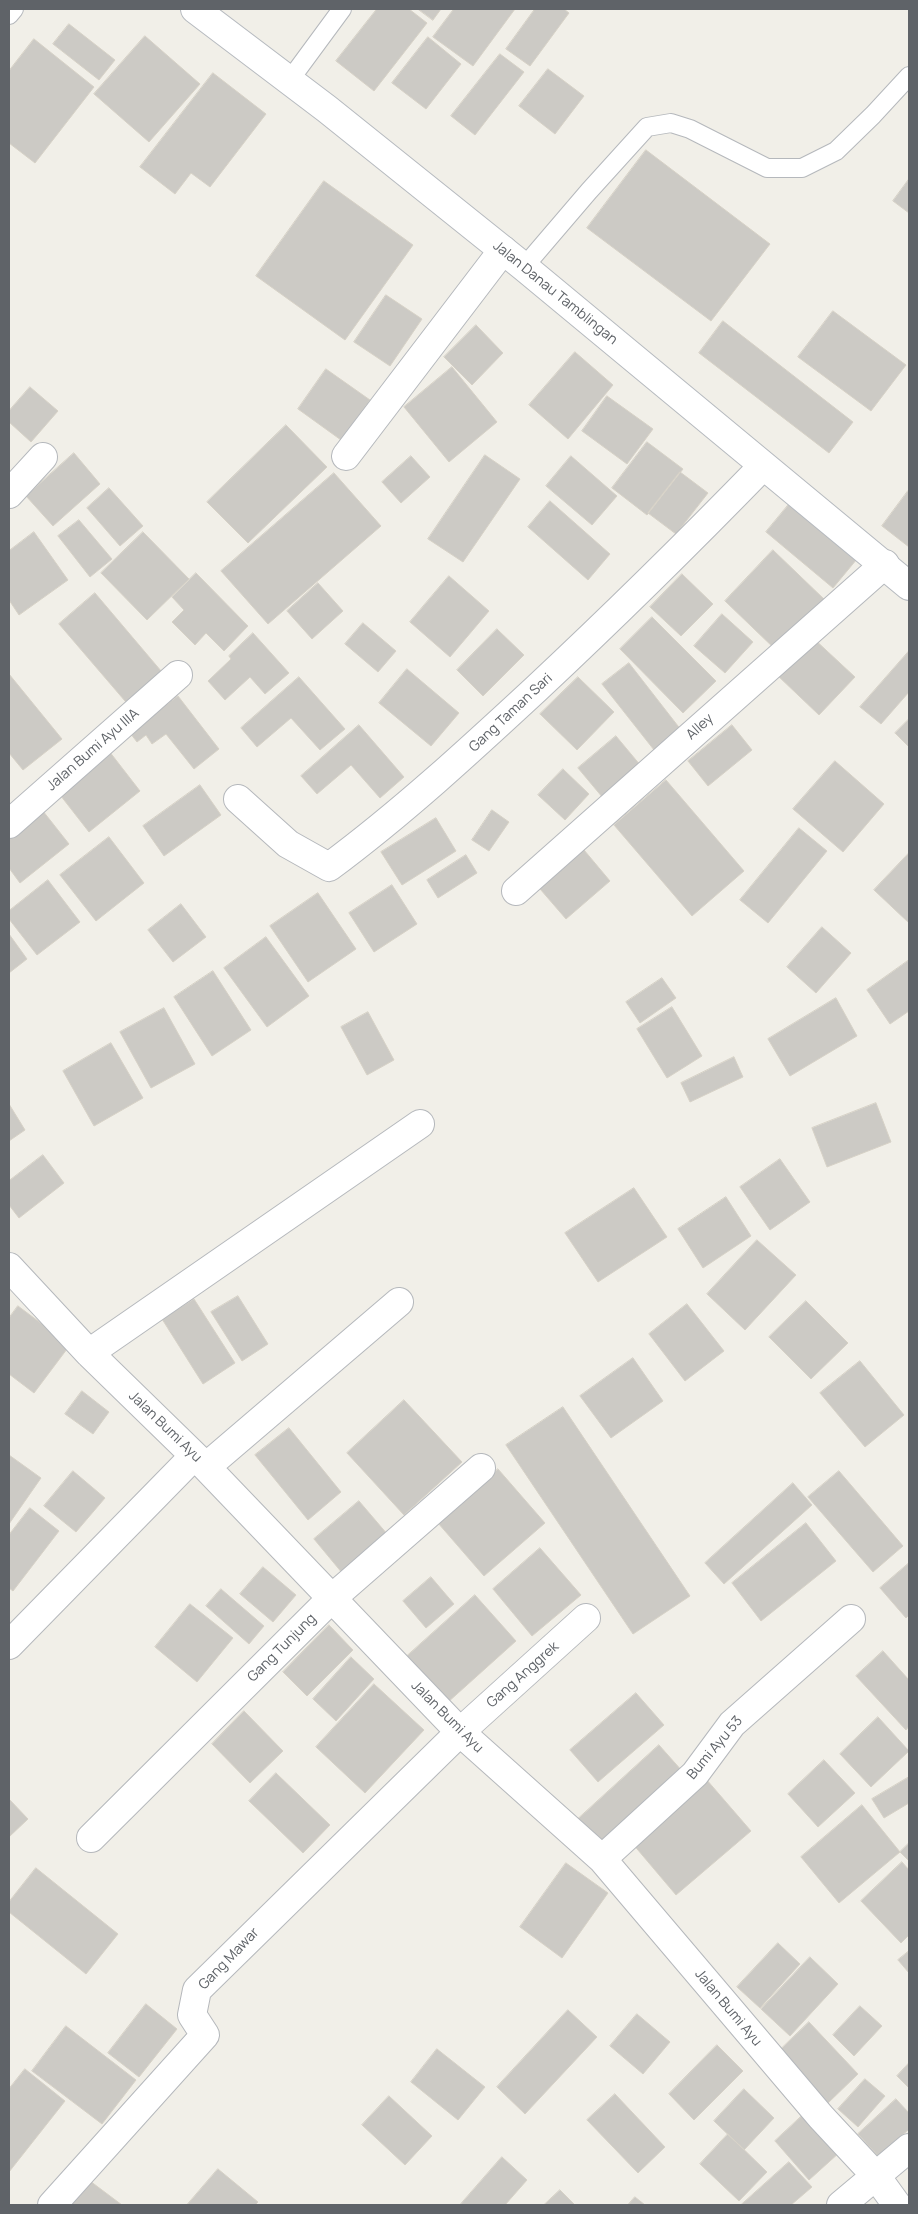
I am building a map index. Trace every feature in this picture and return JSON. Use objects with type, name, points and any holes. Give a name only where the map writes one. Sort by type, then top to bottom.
[{"type":"street","name":"Jalan Danau Tamblingan","points":[[195,9],[524,267],[885,564],[909,586]]},
{"type":"street","points":[[346,456],[502,250]]},
{"type":"street","points":[[9,494],[43,457]]},
{"type":"street","name":"Gang Taman Sari","points":[[238,799],[288,844],[329,867],[384,826],[461,760],[665,567],[764,466]]},
{"type":"street","name":"Alley","points":[[516,891],[885,564]]},
{"type":"street","name":"Jalan Bumi Ayu IIIA","points":[[9,824],[178,675]]},
{"type":"street","points":[[89,1354],[420,1124]]},
{"type":"street","name":"Jalan Bumi Ayu","points":[[13,1280],[200,1461],[460,1732],[602,1859],[821,2117],[876,2176],[897,2205]]},
{"type":"street","points":[[9,1645],[200,1461],[399,1302]]},
{"type":"street","name":"Gang Tunjung","points":[[91,1838],[331,1599],[481,1468]]},
{"type":"street","name":"Gang Anggrek","points":[[460,1732],[586,1618]]},
{"type":"street","name":"Bumi Ayu 53","points":[[602,1859],[689,1780],[709,1757],[732,1724],[851,1619]]},
{"type":"street","name":"Gang Mawar","points":[[52,2205],[205,2035],[192,2015],[197,1990],[460,1732]]},
{"type":"street","points":[[841,2205],[909,2148]]},
{"type":"lane","points":[[9,15],[14,9]]},
{"type":"lane","points":[[289,81],[342,9]]},
{"type":"lane","points":[[524,267],[647,126],[671,123],[690,129],[767,168],[802,168],[836,151],[874,116],[909,76]]},
{"type":"building","points":[[377,9],[409,9],[427,23],[374,91],[336,61]]},
{"type":"building","points":[[418,9],[441,9],[433,20]]},
{"type":"building","points":[[454,9],[515,9],[473,66],[433,37]]},
{"type":"building","points":[[535,9],[564,9],[569,13],[530,66],[506,49]]},
{"type":"building","points":[[69,24],[115,60],[99,80],[53,44]]},
{"type":"building","points":[[145,36],[200,84],[149,142],[94,94]]},
{"type":"building","points":[[428,37],[461,64],[426,109],[392,83]]},
{"type":"building","points":[[34,39],[94,87],[35,163],[9,143],[9,71]]},
{"type":"building","points":[[500,54],[524,72],[475,135],[451,116]]},
{"type":"building","points":[[548,69],[584,96],[555,134],[519,106]]},
{"type":"building","points":[[213,73],[266,114],[210,187],[191,173],[175,194],[140,167]]},
{"type":"building","points":[[646,150],[770,244],[711,321],[587,228]]},
{"type":"building","points":[[909,179],[909,213],[893,201]]},
{"type":"building","points":[[324,181],[413,245],[345,340],[256,276]]},
{"type":"building","points":[[386,295],[422,319],[390,366],[354,342]]},
{"type":"building","points":[[833,311],[906,365],[871,411],[798,357]]},
{"type":"building","points":[[723,321],[853,422],[829,453],[699,353]]},
{"type":"building","points":[[476,325],[503,353],[472,385],[444,357]]},
{"type":"building","points":[[575,352],[613,385],[568,439],[529,405]]},
{"type":"building","points":[[452,367],[497,422],[449,462],[404,407]]},
{"type":"building","points":[[326,369],[370,400],[341,440],[298,409]]},
{"type":"building","points":[[30,387],[58,411],[31,442],[9,422],[9,411]]},
{"type":"building","points":[[607,396],[653,429],[627,464],[582,431]]},
{"type":"building","points":[[286,425],[327,467],[248,543],[207,502]]},
{"type":"building","points":[[647,442],[683,469],[647,515],[612,488]]},
{"type":"building","points":[[74,453],[100,484],[53,526],[26,496]]},
{"type":"building","points":[[485,455],[520,479],[463,562],[428,539]]},
{"type":"building","points":[[411,456],[430,477],[401,503],[382,482]]},
{"type":"building","points":[[571,456],[617,496],[592,525],[546,486]]},
{"type":"building","points":[[680,472],[708,493],[676,534],[648,513]]},
{"type":"building","points":[[334,473],[381,526],[268,624],[221,571]]},
{"type":"building","points":[[109,488],[143,526],[120,546],[87,508]]},
{"type":"building","points":[[909,492],[909,547],[882,526]]},
{"type":"building","points":[[550,501],[610,554],[588,580],[528,527]]},
{"type":"building","points":[[790,503],[857,559],[833,588],[766,532]]},
{"type":"building","points":[[79,520],[112,559],[90,577],[58,536]]},
{"type":"building","points":[[34,532],[68,580],[19,615],[9,600],[9,551]]},
{"type":"building","points":[[143,532],[189,579],[147,620],[101,573]]},
{"type":"building","points":[[773,550],[825,600],[777,651],[725,601]]},
{"type":"building","points":[[196,573],[248,626],[224,651],[206,633],[195,645],[172,622],[184,610],[172,597]]},
{"type":"building","points":[[682,574],[713,604],[681,636],[650,607]]},
{"type":"building","points":[[449,576],[489,611],[450,657],[410,622]]},
{"type":"building","points":[[318,583],[343,611],[312,639],[287,611]]},
{"type":"building","points":[[95,593],[167,678],[131,708],[59,624]]},
{"type":"building","points":[[722,614],[753,642],[725,673],[694,646]]},
{"type":"building","points":[[652,617],[716,681],[683,713],[620,649]]},
{"type":"building","points":[[363,623],[396,651],[378,672],[345,644]]},
{"type":"building","points":[[497,629],[524,655],[483,696],[457,670]]},
{"type":"building","points":[[253,633],[289,673],[265,694],[250,677],[225,700],[208,681],[231,659],[229,656]]},
{"type":"building","points":[[812,637],[855,677],[819,715],[777,675]]},
{"type":"building","points":[[909,651],[909,692],[881,724],[860,707]]},
{"type":"building","points":[[629,663],[685,735],[658,755],[602,684]]},
{"type":"building","points":[[407,669],[459,713],[431,746],[379,703]]},
{"type":"building","points":[[9,674],[62,739],[23,770],[9,753]]},
{"type":"building","points":[[299,677],[345,729],[320,750],[291,718],[257,747],[241,728]]},
{"type":"building","points":[[578,677],[614,712],[577,750],[540,714]]},
{"type":"building","points":[[178,696],[219,749],[194,769],[166,734],[152,744],[146,735],[137,742],[127,729],[157,706],[159,710]]},
{"type":"building","points":[[909,719],[909,747],[895,733]]},
{"type":"building","points":[[359,725],[404,777],[380,798],[351,765],[317,794],[301,776]]},
{"type":"building","points":[[732,725],[752,750],[708,786],[688,761]]},
{"type":"building","points":[[616,736],[641,766],[603,798],[578,768]]},
{"type":"building","points":[[109,751],[140,791],[89,832],[57,791]]},
{"type":"building","points":[[835,761],[884,804],[843,852],[793,809]]},
{"type":"building","points":[[563,769],[589,794],[565,820],[538,795]]},
{"type":"building","points":[[666,780],[744,871],[692,916],[614,825]]},
{"type":"building","points":[[200,785],[221,815],[164,856],[143,826]]},
{"type":"building","points":[[39,806],[69,844],[20,883],[9,868],[9,830]]},
{"type":"building","points":[[492,810],[509,822],[489,851],[472,840]]},
{"type":"building","points":[[436,818],[456,851],[402,885],[381,852]]},
{"type":"building","points":[[799,828],[827,851],[768,923],[740,900]]},
{"type":"building","points":[[109,837],[144,883],[96,921],[60,875]]},
{"type":"building","points":[[579,844],[610,881],[566,919],[534,882]]},
{"type":"building","points":[[909,853],[909,923],[874,890]]},
{"type":"building","points":[[466,855],[477,873],[438,898],[427,880]]},
{"type":"building","points":[[48,880],[80,922],[37,955],[9,919],[9,911]]},
{"type":"building","points":[[392,885],[417,924],[374,952],[349,913]]},
{"type":"building","points":[[318,893],[356,949],[308,982],[270,926]]},
{"type":"building","points":[[181,904],[206,937],[173,962],[148,930]]},
{"type":"building","points":[[822,927],[851,953],[816,993],[787,967]]},
{"type":"building","points":[[9,934],[27,959],[9,973]]},
{"type":"building","points":[[266,937],[309,996],[267,1027],[224,968]]},
{"type":"building","points":[[909,960],[909,1011],[890,1024],[867,990]]},
{"type":"building","points":[[213,971],[251,1030],[212,1056],[174,997]]},
{"type":"building","points":[[662,978],[676,998],[640,1023],[626,1002]]},
{"type":"building","points":[[836,998],[857,1036],[790,1076],[768,1039]]},
{"type":"building","points":[[672,1007],[702,1056],[667,1078],[637,1029]]},
{"type":"building","points":[[164,1008],[195,1064],[151,1088],[120,1032]]},
{"type":"building","points":[[368,1012],[394,1060],[367,1075],[341,1027]]},
{"type":"building","points":[[111,1043],[143,1098],[94,1126],[63,1071]]},
{"type":"building","points":[[734,1057],[743,1077],[690,1102],[681,1083]]},
{"type":"building","points":[[876,1103],[891,1142],[827,1167],[812,1128]]},
{"type":"building","points":[[9,1104],[25,1130],[9,1141]]},
{"type":"building","points":[[43,1155],[64,1183],[19,1218],[9,1205],[9,1181]]},
{"type":"building","points":[[780,1159],[810,1202],[770,1230],[740,1187]]},
{"type":"building","points":[[634,1188],[667,1237],[598,1282],[565,1233]]},
{"type":"building","points":[[726,1197],[751,1236],[703,1268],[678,1229]]},
{"type":"building","points":[[757,1240],[796,1275],[745,1330],[707,1294]]},
{"type":"building","points":[[238,1296],[268,1344],[242,1361],[211,1312]]},
{"type":"building","points":[[194,1299],[235,1363],[203,1384],[162,1319]]},
{"type":"building","points":[[806,1301],[848,1343],[811,1379],[769,1337]]},
{"type":"building","points":[[687,1304],[724,1351],[685,1381],[649,1334]]},
{"type":"building","points":[[18,1306],[70,1345],[34,1393],[9,1374],[9,1318]]},
{"type":"building","points":[[633,1358],[663,1401],[611,1438],[580,1396]]},
{"type":"building","points":[[860,1361],[904,1415],[865,1447],[820,1393]]},
{"type":"building","points":[[82,1391],[109,1412],[93,1434],[65,1414]]},
{"type":"building","points":[[404,1400],[462,1462],[404,1515],[347,1453]]},
{"type":"building","points":[[563,1407],[690,1596],[633,1634],[506,1445]]},
{"type":"building","points":[[289,1428],[341,1492],[308,1520],[255,1455]]},
{"type":"building","points":[[9,1455],[41,1478],[9,1524]]},
{"type":"building","points":[[498,1469],[545,1523],[484,1576],[438,1523]]},
{"type":"building","points":[[73,1471],[105,1498],[76,1532],[44,1506]]},
{"type":"building","points":[[839,1471],[903,1546],[873,1572],[808,1497]]},
{"type":"building","points":[[793,1483],[812,1505],[724,1584],[705,1563]]},
{"type":"building","points":[[359,1501],[388,1535],[343,1574],[314,1539]]},
{"type":"building","points":[[30,1508],[59,1531],[13,1591],[9,1588],[9,1535]]},
{"type":"building","points":[[806,1523],[836,1561],[761,1621],[732,1583]]},
{"type":"building","points":[[540,1548],[581,1595],[532,1636],[493,1589]]},
{"type":"building","points":[[909,1563],[909,1615],[906,1618],[880,1588]]},
{"type":"building","points":[[263,1567],[296,1595],[273,1622],[240,1594]]},
{"type":"building","points":[[431,1577],[454,1604],[426,1628],[403,1601]]},
{"type":"building","points":[[221,1589],[264,1626],[249,1644],[206,1606]]},
{"type":"building","points":[[475,1595],[516,1641],[447,1703],[406,1657]]},
{"type":"building","points":[[190,1604],[233,1638],[197,1682],[155,1647]]},
{"type":"building","points":[[329,1625],[353,1650],[307,1696],[283,1672]]},
{"type":"building","points":[[883,1651],[909,1680],[909,1726],[906,1730],[856,1676]]},
{"type":"building","points":[[351,1657],[374,1679],[336,1721],[313,1699]]},
{"type":"building","points":[[374,1684],[424,1730],[365,1793],[316,1747]]},
{"type":"building","points":[[636,1693],[664,1725],[598,1782],[570,1750]]},
{"type":"building","points":[[244,1711],[283,1751],[250,1783],[212,1744]]},
{"type":"building","points":[[878,1717],[909,1751],[871,1787],[840,1754]]},
{"type":"building","points":[[659,1745],[683,1772],[602,1845],[578,1819]]},
{"type":"building","points":[[824,1760],[855,1793],[818,1827],[788,1794]]},
{"type":"building","points":[[276,1773],[330,1825],[303,1853],[249,1801]]},
{"type":"building","points":[[909,1777],[909,1803],[884,1818],[872,1799]]},
{"type":"building","points":[[706,1779],[751,1831],[676,1895],[632,1843]]},
{"type":"building","points":[[9,1799],[28,1819],[9,1837]]},
{"type":"building","points":[[862,1805],[900,1852],[839,1903],[801,1857]]},
{"type":"building","points":[[909,1843],[909,1861],[900,1852]]},
{"type":"building","points":[[902,1862],[909,1870],[909,1935],[901,1943],[861,1901]]},
{"type":"building","points":[[566,1863],[608,1893],[562,1958],[520,1927]]},
{"type":"building","points":[[36,1868],[118,1934],[86,1974],[9,1912],[9,1902]]},
{"type":"building","points":[[778,1943],[800,1964],[760,2008],[737,1987]]},
{"type":"building","points":[[909,1951],[909,1973],[898,1960]]},
{"type":"building","points":[[810,1957],[838,1984],[790,2036],[761,2009]]},
{"type":"building","points":[[146,2004],[177,2029],[139,2077],[108,2053]]},
{"type":"building","points":[[860,2006],[882,2026],[854,2056],[833,2035]]},
{"type":"building","points":[[568,2010],[597,2037],[525,2114],[497,2087]]},
{"type":"building","points":[[637,2014],[670,2042],[643,2074],[610,2046]]},
{"type":"building","points":[[809,2022],[858,2074],[827,2104],[778,2052]]},
{"type":"building","points":[[66,2026],[136,2080],[102,2124],[32,2071]]},
{"type":"building","points":[[717,2045],[743,2071],[694,2120],[669,2094]]},
{"type":"building","points":[[437,2049],[485,2087],[458,2120],[411,2082]]},
{"type":"building","points":[[909,2063],[909,2088],[897,2076]]},
{"type":"building","points":[[25,2069],[65,2101],[9,2172],[9,2089]]},
{"type":"building","points":[[865,2079],[885,2096],[858,2127],[838,2109]]},
{"type":"building","points":[[744,2089],[774,2118],[744,2150],[714,2121]]},
{"type":"building","points":[[615,2094],[665,2147],[638,2173],[587,2120]]},
{"type":"building","points":[[389,2096],[432,2136],[405,2165],[362,2125]]},
{"type":"building","points":[[896,2099],[909,2113],[909,2129],[879,2157],[858,2134]]},
{"type":"building","points":[[805,2113],[840,2152],[809,2180],[775,2141]]},
{"type":"building","points":[[728,2134],[767,2172],[739,2201],[700,2164]]},
{"type":"building","points":[[502,2157],[527,2180],[505,2205],[460,2205]]},
{"type":"building","points":[[789,2162],[812,2187],[791,2205],[741,2205]]},
{"type":"building","points":[[218,2169],[258,2202],[255,2205],[187,2205]]},
{"type":"building","points":[[90,2181],[122,2205],[71,2205]]},
{"type":"building","points":[[560,2190],[575,2205],[544,2205]]},
{"type":"building","points":[[635,2197],[645,2205],[628,2205]]}]
